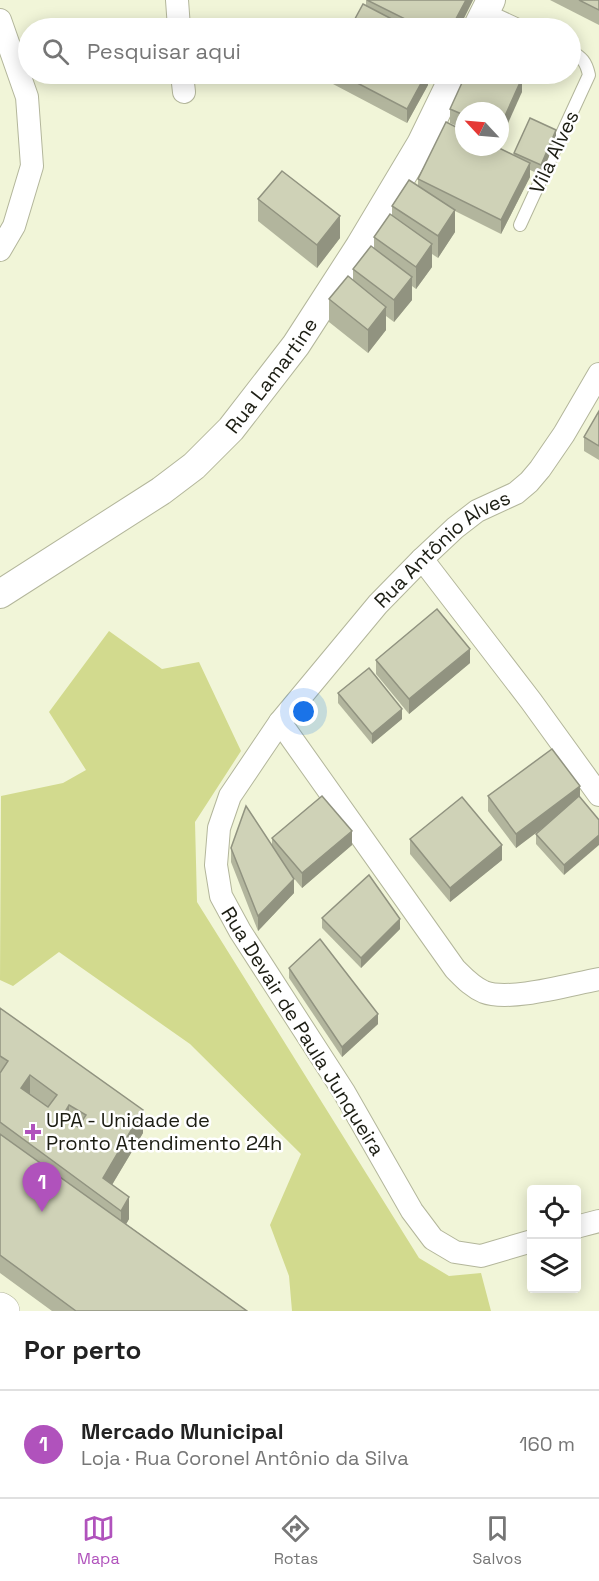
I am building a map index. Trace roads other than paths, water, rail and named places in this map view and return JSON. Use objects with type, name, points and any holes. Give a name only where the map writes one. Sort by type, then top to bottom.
[{"type":"street","points":[[177,0],[178,18]]},
{"type":"street","points":[[0,20],[18,71]]},
{"type":"street","points":[[0,250],[14,226],[32,166],[27,97],[22,84]]},
{"type":"street","name":"Rua Lamartine","points":[[0,594],[161,491],[194,466],[231,429],[296,345],[360,246],[421,144],[450,84]]},
{"type":"street","name":"Rua Antônio Alves","points":[[280,722],[378,604],[422,559],[477,511],[516,493],[529,482],[564,434],[599,374]]},
{"type":"street","points":[[422,559],[531,701],[599,795]]},
{"type":"street","points":[[280,722],[455,969],[468,982],[484,992],[501,995],[523,994],[599,979]]},
{"type":"street","name":"Rua Devair de Paula Junqueira","points":[[280,722],[230,796],[219,828],[216,865],[220,896],[344,1092],[412,1211],[433,1239],[455,1252],[481,1256],[527,1242]]},
{"type":"street","points":[[581,1226],[599,1221]]},
{"type":"lane","name":"Vila Alves","points":[[520,225],[589,75],[587,65],[581,58]]},
{"type":"place","name":"UPA - Unidade de Pronto Atendimento 24h","points":[[33,1132]]},
{"type":"place","name":"Mercado Municipal","points":[[42,1212]]}]
